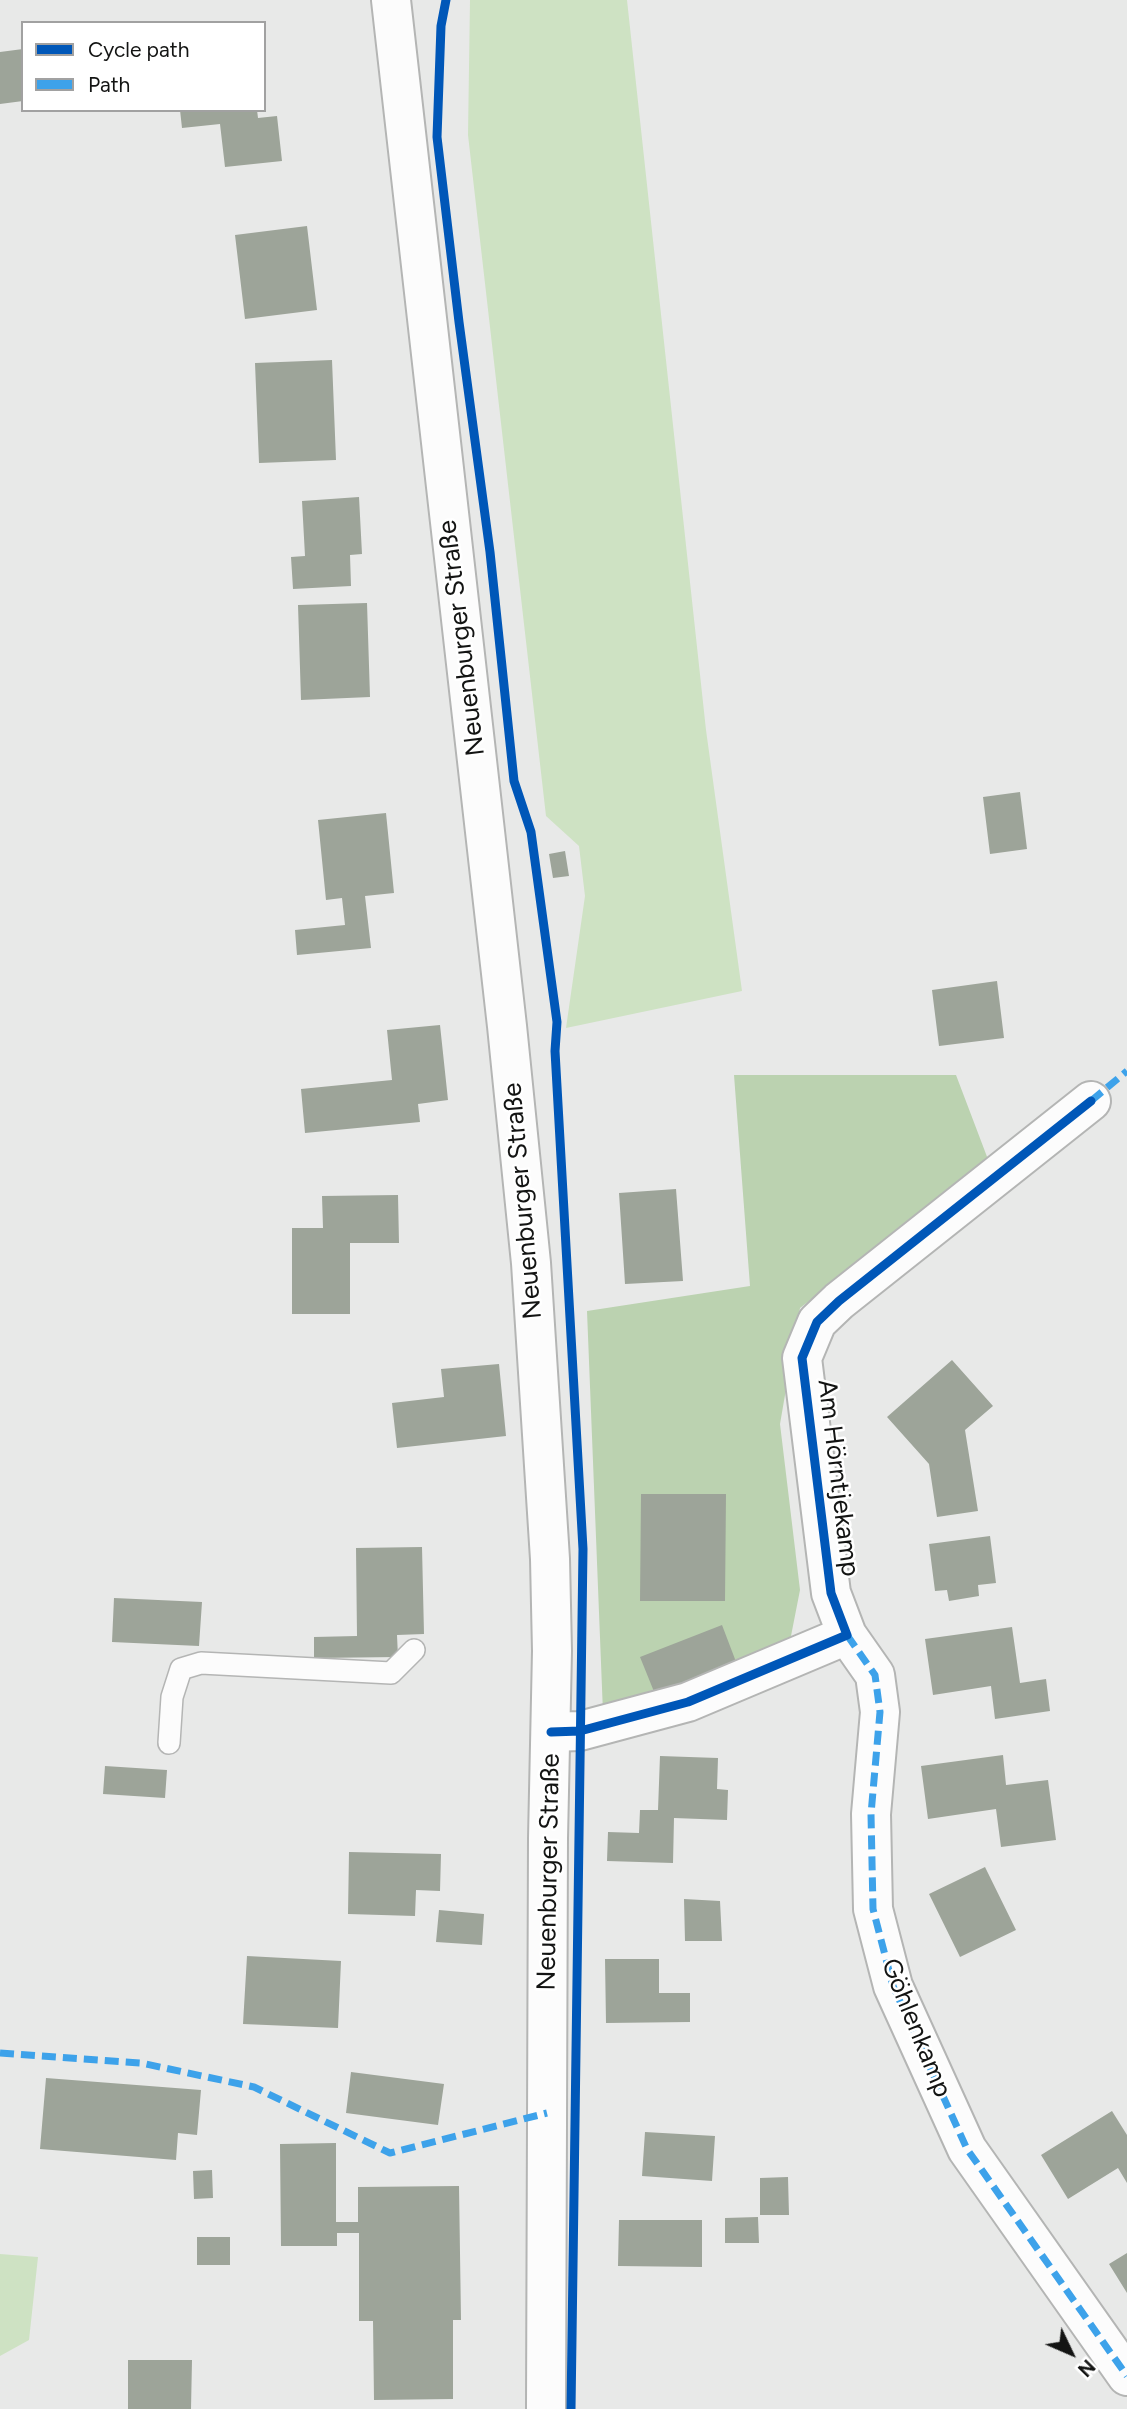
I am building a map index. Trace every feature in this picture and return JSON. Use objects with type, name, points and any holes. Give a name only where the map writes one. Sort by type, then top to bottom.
[{"type":"main road","name":"Neuenburger Straße","points":[[391,0],[464,657],[489,856],[531,1263],[550,1559],[546,2409]]},
{"type":"main road","name":"Am Hörntjekamp","points":[[848,1635],[831,1594],[802,1358],[817,1322],[839,1301],[1091,1101]]},
{"type":"main road","points":[[551,1732],[580,1731],[688,1702],[848,1635]]},
{"type":"main road","name":"Göhlenkamp","points":[[848,1635],[874,1675],[880,1712],[871,1814],[873,1909],[893,1986],[967,2149],[1127,2376]]},
{"type":"lane","points":[[169,1743],[173,1697],[181,1669],[201,1663],[391,1672],[414,1650]]},
{"type":"green space","points":[[470,0],[627,0],[706,730],[742,991],[566,1028],[585,896],[579,846],[546,816],[468,135]]},
{"type":"green space","points":[[734,1075],[956,1075],[989,1162],[800,1308],[780,1424],[800,1590],[791,1636],[733,1683],[603,1713],[587,1311],[750,1286]]},
{"type":"green space","points":[[0,2254],[38,2257],[29,2340],[0,2356]]},
{"type":"building","points":[[21,49],[21,101],[0,104],[0,52]]},
{"type":"building","points":[[180,112],[257,112],[258,118],[277,116],[282,161],[225,167],[220,124],[182,128]]},
{"type":"building","points":[[307,226],[317,310],[245,319],[235,235]]},
{"type":"building","points":[[332,360],[336,460],[259,463],[255,363]]},
{"type":"building","points":[[359,497],[362,554],[350,555],[351,586],[293,589],[291,557],[305,556],[302,501]]},
{"type":"building","points":[[367,603],[370,697],[301,700],[298,605]]},
{"type":"building","points":[[1020,792],[1027,849],[990,854],[983,797]]},
{"type":"building","points":[[386,813],[394,893],[365,896],[371,948],[297,955],[295,930],[345,925],[342,898],[326,900],[318,820]]},
{"type":"building","points":[[565,851],[569,876],[553,878],[549,854]]},
{"type":"building","points":[[997,981],[1004,1038],[939,1046],[932,990]]},
{"type":"building","points":[[440,1025],[448,1100],[418,1104],[420,1122],[305,1133],[301,1089],[392,1080],[387,1030]]},
{"type":"building","points":[[676,1189],[683,1281],[625,1284],[619,1193]]},
{"type":"building","points":[[398,1195],[399,1243],[350,1243],[350,1314],[292,1314],[292,1228],[323,1228],[322,1196]]},
{"type":"building","points":[[952,1360],[993,1406],[965,1430],[978,1511],[937,1517],[929,1464],[887,1417]]},
{"type":"building","points":[[499,1364],[506,1436],[397,1448],[392,1403],[444,1397],[441,1369]]},
{"type":"building","points":[[641,1494],[726,1494],[725,1601],[640,1601]]},
{"type":"building","points":[[990,1536],[996,1583],[978,1585],[979,1596],[949,1601],[947,1590],[935,1591],[929,1544]]},
{"type":"building","points":[[422,1547],[424,1634],[397,1635],[398,1657],[314,1658],[314,1637],[357,1636],[356,1548]]},
{"type":"building","points":[[114,1598],[202,1602],[199,1646],[112,1642]]},
{"type":"building","points":[[722,1625],[738,1667],[657,1699],[640,1657]]},
{"type":"building","points":[[1012,1627],[1020,1683],[1046,1679],[1050,1711],[995,1719],[991,1686],[933,1695],[925,1639]]},
{"type":"building","points":[[1003,1755],[1006,1785],[1048,1780],[1056,1840],[1001,1847],[996,1809],[928,1819],[921,1766]]},
{"type":"building","points":[[660,1756],[718,1758],[717,1789],[728,1790],[727,1820],[674,1818],[673,1863],[607,1861],[608,1832],[639,1833],[640,1810],[658,1810]]},
{"type":"building","points":[[105,1766],[167,1770],[165,1798],[103,1794]]},
{"type":"building","points":[[349,1852],[441,1854],[440,1891],[416,1890],[415,1916],[348,1914]]},
{"type":"building","points":[[985,1867],[1016,1930],[960,1957],[929,1894]]},
{"type":"building","points":[[684,1899],[720,1901],[722,1941],[685,1941]]},
{"type":"building","points":[[439,1910],[484,1914],[482,1945],[436,1942]]},
{"type":"building","points":[[247,1956],[341,1961],[338,2028],[243,2024]]},
{"type":"building","points":[[605,1959],[659,1959],[659,1993],[690,1993],[690,2022],[606,2023]]},
{"type":"building","points":[[351,2072],[444,2084],[438,2125],[346,2113]]},
{"type":"building","points":[[46,2078],[201,2090],[197,2135],[178,2133],[176,2160],[40,2149]]},
{"type":"building","points":[[1112,2111],[1127,2135],[1127,2183],[1118,2168],[1068,2199],[1041,2155]]},
{"type":"building","points":[[645,2132],[715,2136],[712,2181],[642,2176]]},
{"type":"building","points":[[336,2143],[336,2222],[358,2222],[358,2187],[459,2186],[461,2320],[453,2320],[453,2399],[374,2400],[373,2321],[359,2321],[359,2233],[337,2233],[337,2246],[281,2246],[280,2144]]},
{"type":"building","points":[[212,2170],[213,2198],[194,2199],[193,2171]]},
{"type":"building","points":[[788,2177],[789,2215],[760,2215],[760,2178]]},
{"type":"building","points":[[758,2217],[759,2243],[725,2243],[725,2218]]},
{"type":"building","points":[[619,2220],[702,2220],[702,2267],[618,2266]]},
{"type":"building","points":[[197,2237],[230,2237],[230,2265],[197,2265]]},
{"type":"building","points":[[1127,2253],[1127,2293],[1109,2264]]},
{"type":"building","points":[[128,2360],[192,2360],[191,2409],[128,2409]]},
{"type":"marked path","points":[[1091,1101],[1127,1071]]},
{"type":"marked path","points":[[847,1635],[875,1675],[880,1712],[871,1814],[873,1909],[893,1986],[967,2149],[1127,2376]]},
{"type":"marked path","points":[[0,2053],[141,2063],[254,2087],[390,2153],[547,2113]]},
{"type":"cycle path","points":[[446,0],[441,26],[437,137],[490,552],[514,781],[531,832],[557,1022],[555,1051],[583,1549],[571,2409]]},
{"type":"cycle path","points":[[551,1732],[580,1731],[688,1702],[847,1635],[831,1593],[802,1358],[817,1322],[839,1301],[1091,1101]]}]
